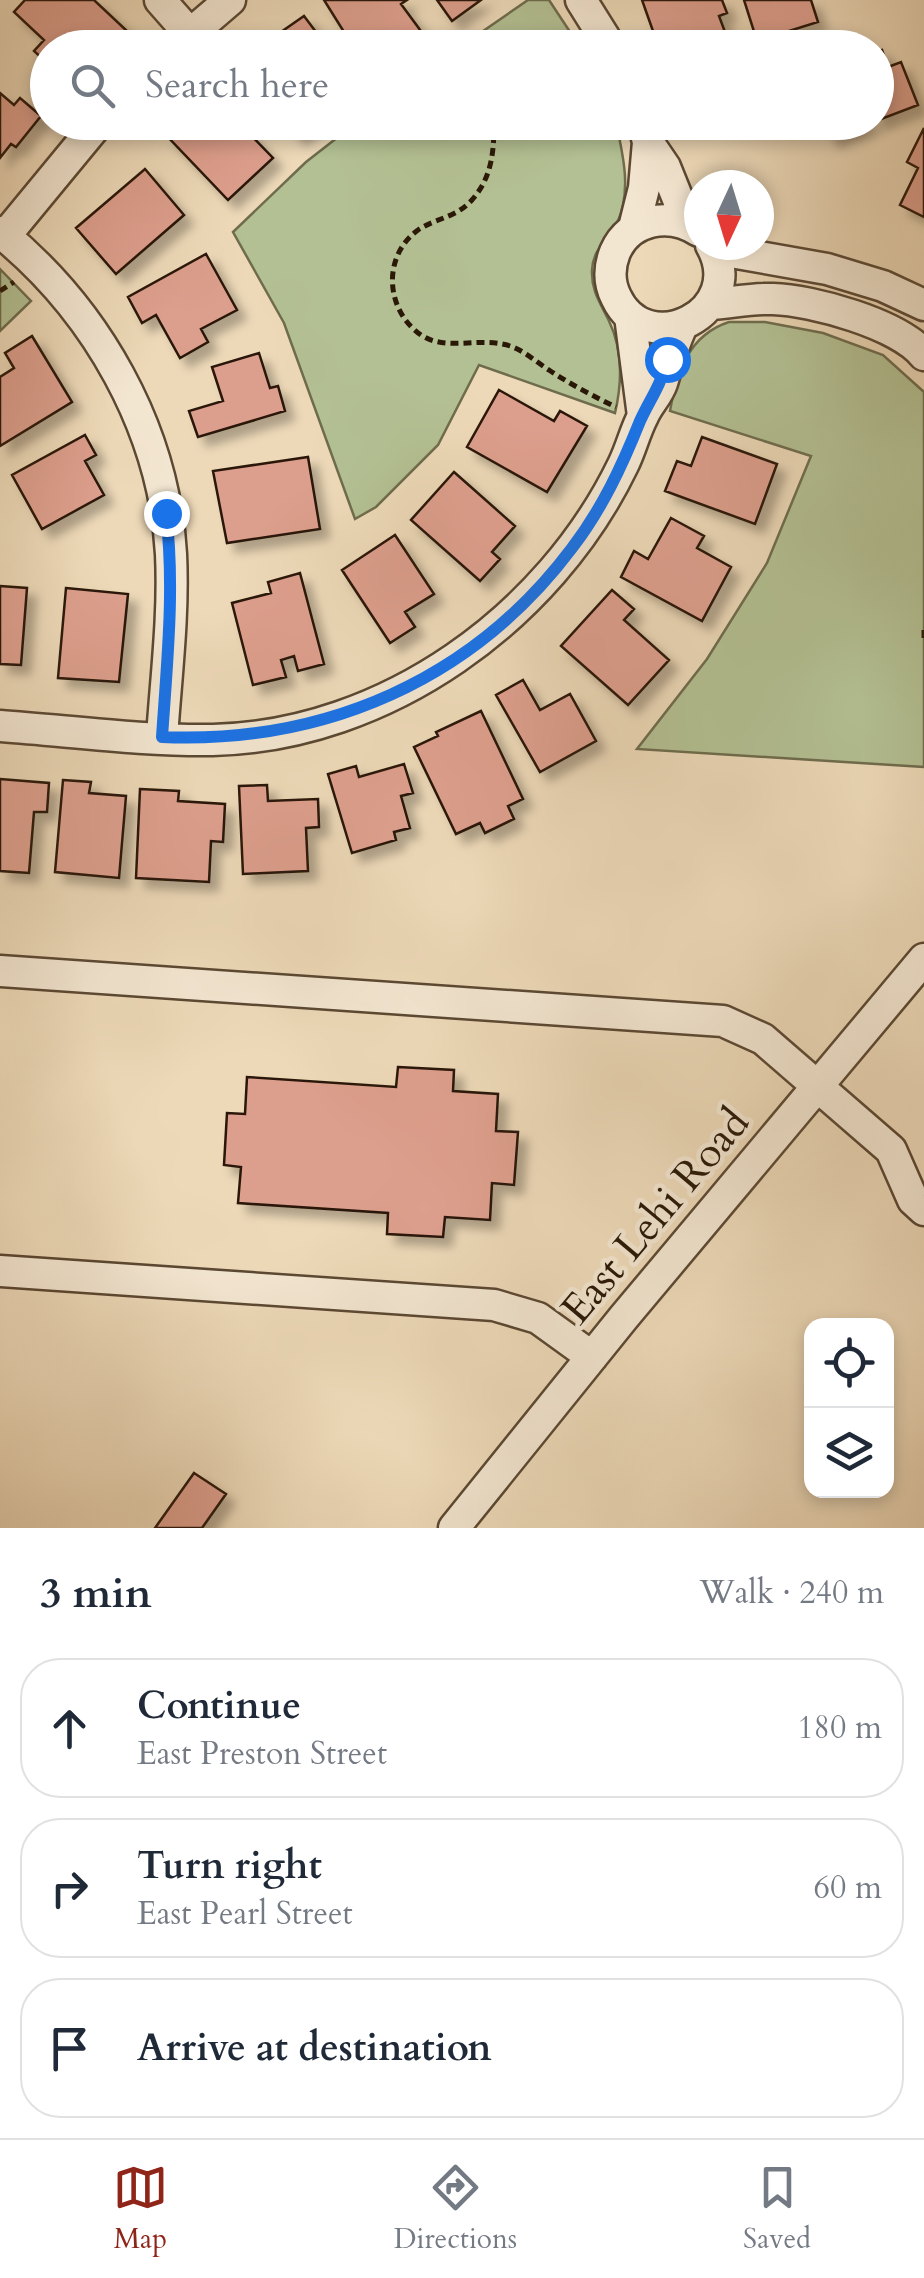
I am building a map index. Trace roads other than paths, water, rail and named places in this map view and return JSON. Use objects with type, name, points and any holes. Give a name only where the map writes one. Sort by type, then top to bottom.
[{"type":"street","points":[[160,0],[176,30]]},
{"type":"street","points":[[193,30],[230,0]]},
{"type":"street","points":[[581,0],[600,30]]},
{"type":"street","points":[[83,140],[2,234],[70,299],[97,337],[141,423],[156,470],[171,554],[162,737]]},
{"type":"street","points":[[634,228],[644,188],[646,140]]},
{"type":"street","points":[[650,140],[684,202]]},
{"type":"street","points":[[642,416],[630,316],[612,288],[610,271],[614,254],[634,228],[670,219],[684,227]]},
{"type":"street","points":[[774,255],[883,286],[924,304]]},
{"type":"street","points":[[630,316],[646,325],[664,328],[682,326],[698,317],[710,304],[720,277],[713,260]]},
{"type":"street","points":[[710,304],[774,298],[813,305],[907,338],[924,355]]},
{"type":"street","points":[[0,726],[214,740],[316,723],[407,688],[458,658],[496,629],[573,548],[623,465],[642,416],[661,386],[667,359],[682,326]]},
{"type":"street","name":"East Lehi Road","points":[[454,1528],[924,959]]},
{"type":"street","points":[[0,971],[722,1021],[763,1039],[891,1150],[914,1200],[924,1210]]},
{"type":"street","points":[[891,1150],[924,1156]]},
{"type":"street","points":[[0,1271],[494,1305],[538,1318],[592,1357]]}]
